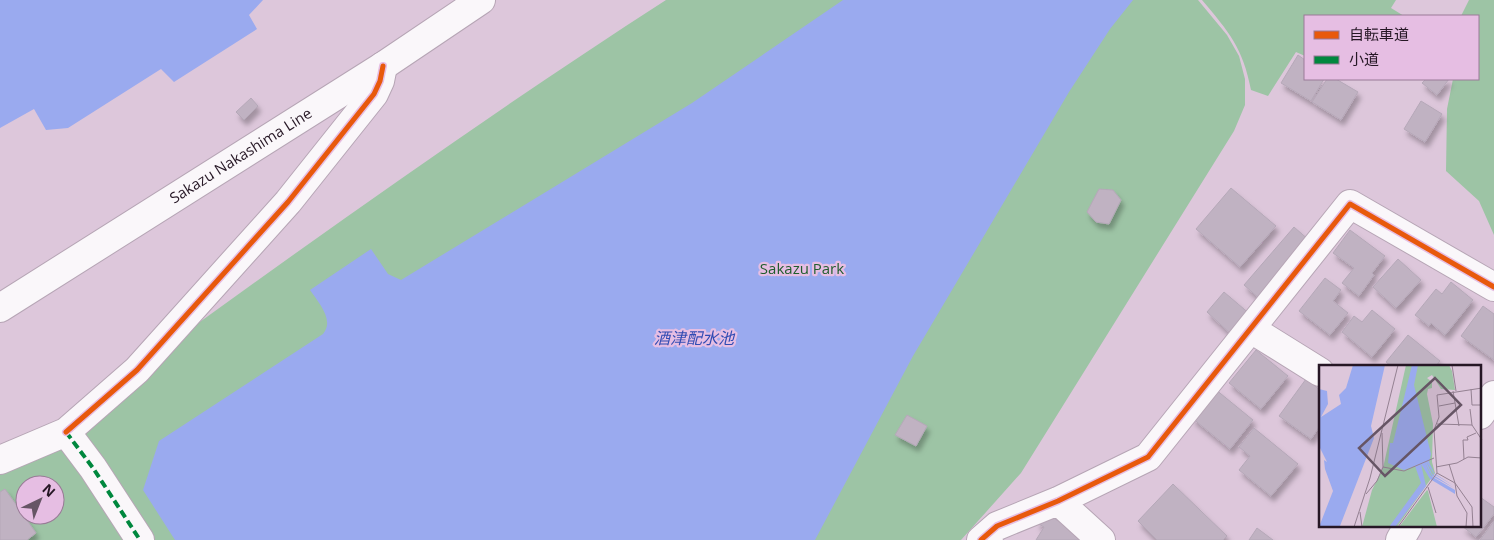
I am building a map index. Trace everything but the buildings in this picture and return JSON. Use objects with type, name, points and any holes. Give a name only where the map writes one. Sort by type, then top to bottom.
[{"type":"street","name":"Sakazu Nakashima Line","points":[[0,308],[383,66],[481,0]]},
{"type":"street","points":[[0,460],[66,432],[137,370],[288,202],[374,94],[380,81],[383,66]]},
{"type":"street","points":[[981,540],[997,526],[1058,501],[1148,457],[1350,204],[1494,287]]},
{"type":"street","points":[[1251,329],[1319,371]]},
{"type":"street","points":[[1482,412],[1494,395]]},
{"type":"street","points":[[66,432],[93,468],[140,540]]},
{"type":"street","points":[[1058,501],[1101,540]]},
{"type":"street","points":[[1400,540],[1407,528]]},
{"type":"green space","name":"酒津配水池","points":[[666,0],[1198,0],[1227,35],[1239,56],[1245,79],[1245,105],[1234,131],[1021,473],[961,540],[0,540],[0,467],[330,229],[497,113]]},
{"type":"green space","points":[[1202,0],[1396,0],[1391,8],[1402,15],[1304,15],[1304,56],[1296,52],[1268,96],[1251,90],[1244,63],[1234,41]]},
{"type":"green space","points":[[1469,0],[1494,0],[1494,235],[1479,201],[1446,171],[1447,109],[1453,80],[1479,80],[1479,15],[1462,15]]},
{"type":"water","points":[[0,0],[263,0],[249,15],[257,29],[174,82],[161,69],[68,128],[46,130],[34,109],[0,128]]},
{"type":"water","name":"酒津配水池","points":[[843,0],[1133,0],[1110,29],[1069,92],[913,356],[815,540],[175,540],[143,490],[159,441],[323,334],[326,329],[326,317],[310,290],[371,249],[388,274],[401,280],[692,103]]},
{"type":"marked path","points":[[66,432],[93,468],[140,540]]},
{"type":"cycle path","points":[[66,432],[137,370],[288,202],[374,94],[380,81],[383,66]]},
{"type":"cycle path","points":[[981,540],[997,526],[1058,501],[1148,457],[1350,204],[1494,287]]},
{"type":"park label","name":"Sakazu Park","points":[[802,269]]}]
